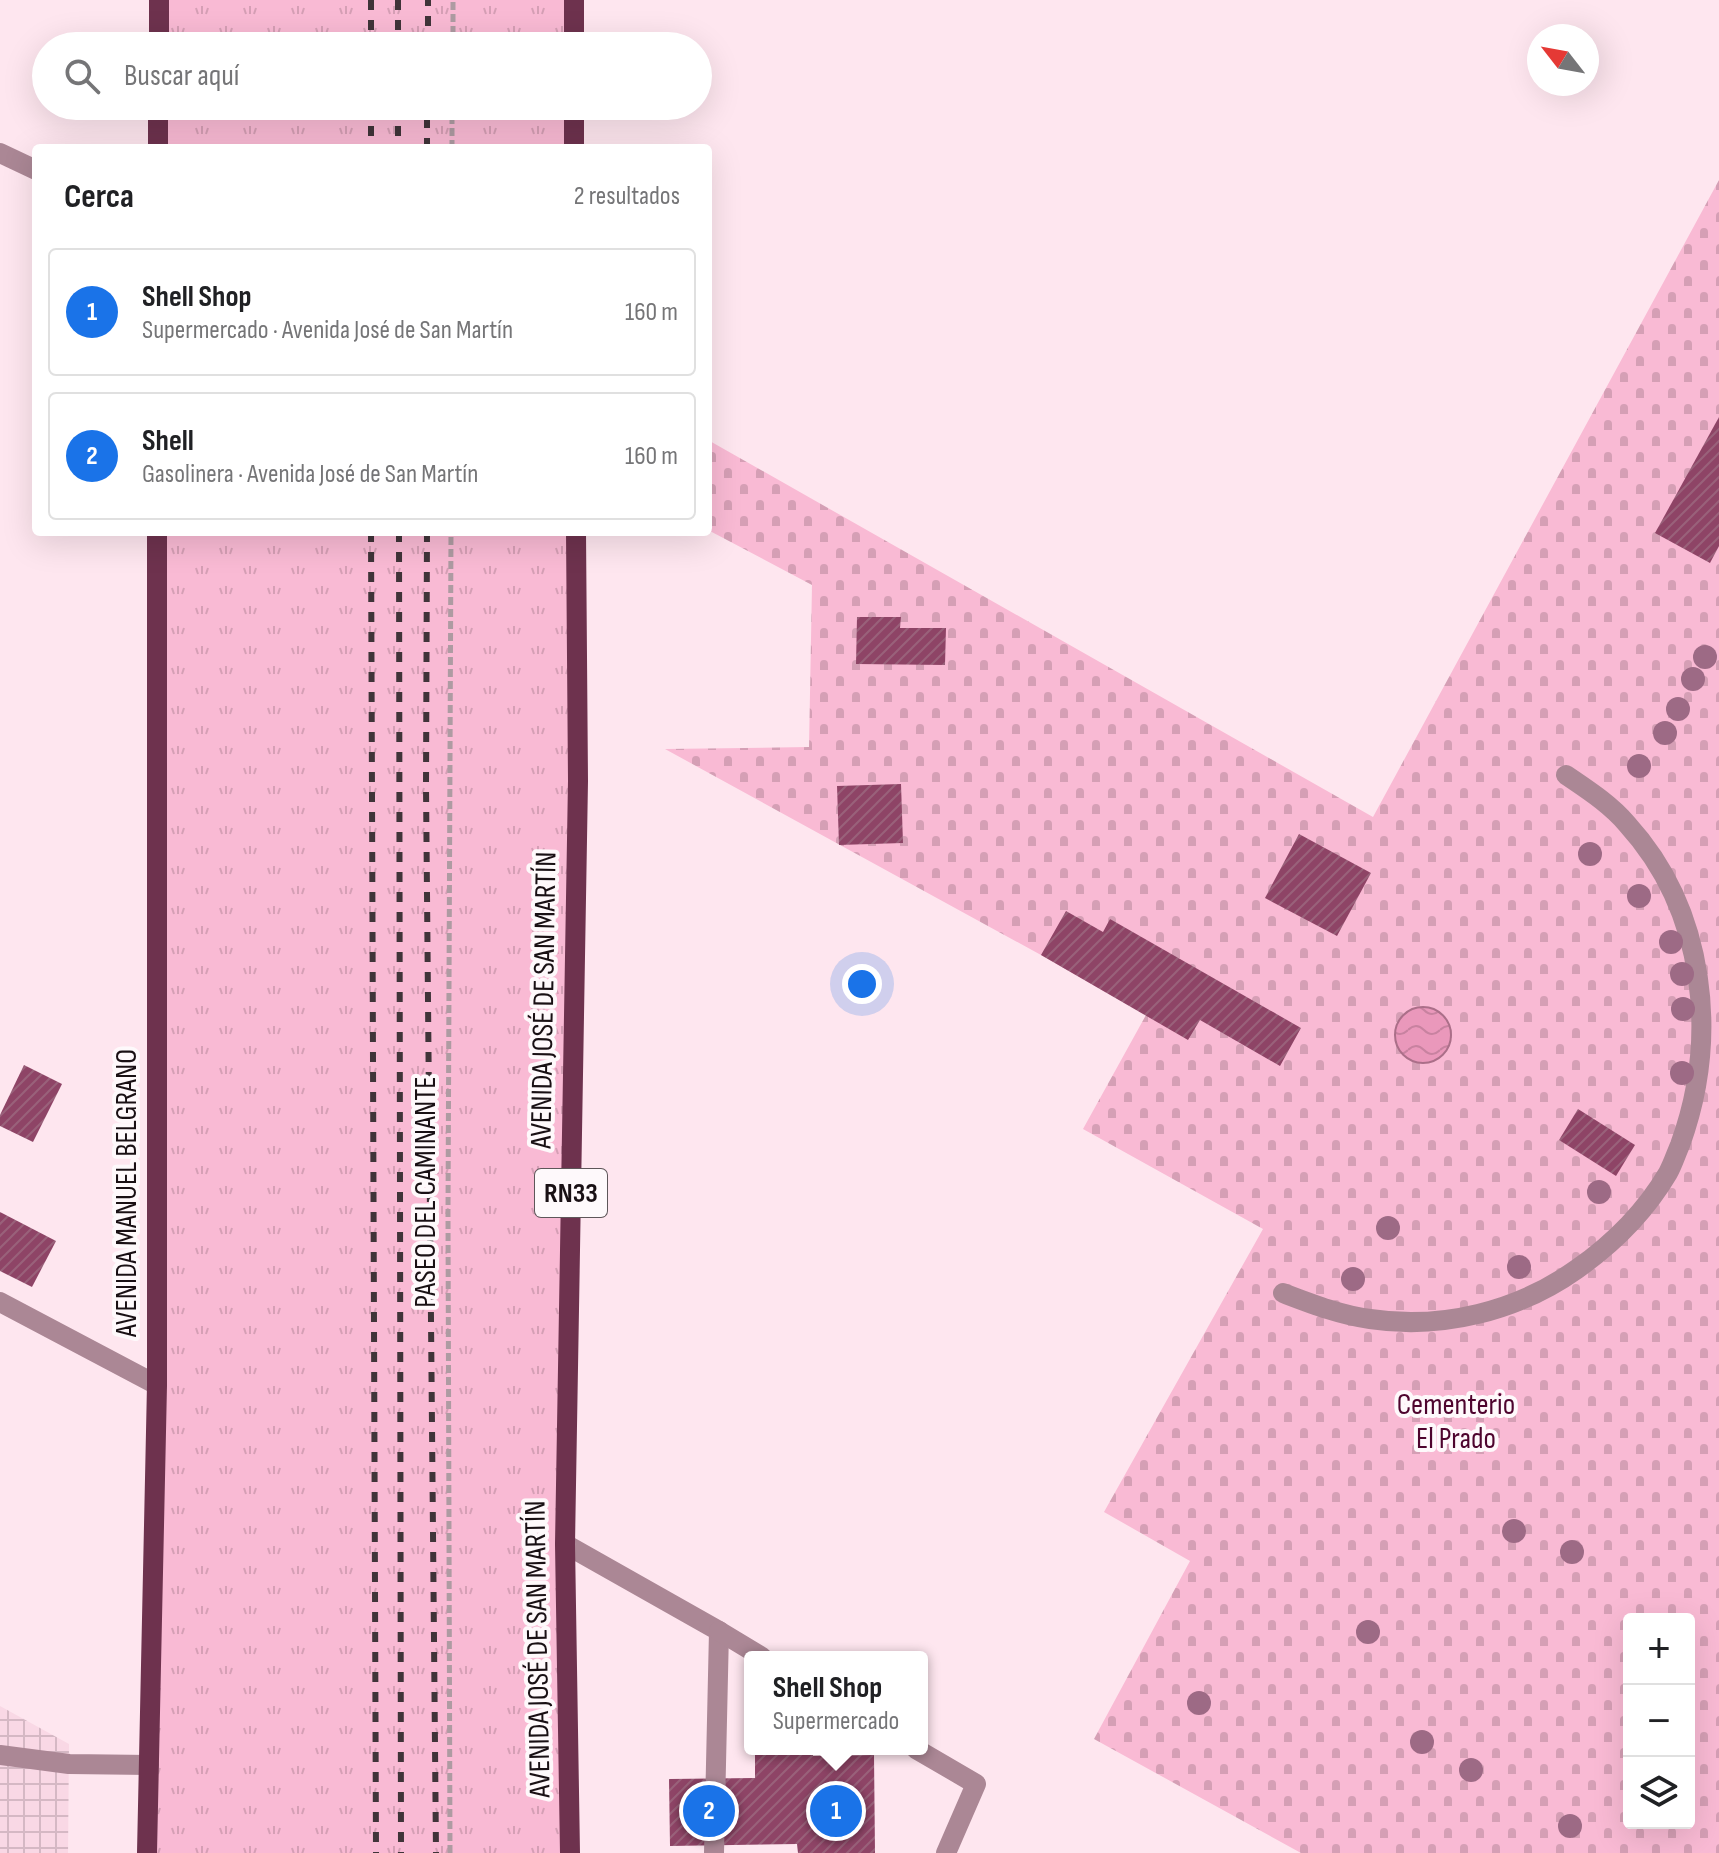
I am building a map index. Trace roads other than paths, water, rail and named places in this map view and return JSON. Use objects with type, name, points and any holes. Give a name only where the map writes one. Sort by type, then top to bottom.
[{"type":"main road","points":[[159,0],[159,32]]},
{"type":"main road","points":[[574,0],[574,32]]},
{"type":"main road","points":[[158,120],[158,144]]},
{"type":"main road","points":[[574,120],[574,144]]},
{"type":"main road","name":"AVENIDA MANUEL BELGRANO","points":[[147,1853],[157,1385],[157,536]]},
{"type":"main road","name":"AVENIDA JOSÉ DE SAN MARTÍN","points":[[570,1853],[565,1544],[578,781],[576,536]]},
{"type":"street","points":[[0,153],[32,168]]},
{"type":"street","points":[[1283,1293],[1325,1309],[1371,1319],[1417,1322],[1455,1319],[1492,1311],[1561,1281],[1603,1251],[1639,1214],[1668,1172],[1690,1123],[1703,1071],[1707,1018],[1701,967],[1687,918],[1664,872],[1646,846],[1603,800],[1566,775]]},
{"type":"street","points":[[0,1302],[157,1385]]},
{"type":"street","points":[[565,1544],[752,1651]]},
{"type":"street","points":[[714,1853],[719,1631]]},
{"type":"street","points":[[0,1755],[69,1764],[149,1765]]},
{"type":"street","points":[[926,1755],[976,1784],[946,1853]]},
{"type":"water","points":[[1423,1007],[1443,1015],[1451,1035],[1443,1055],[1423,1063],[1403,1055],[1395,1035],[1403,1015]]},
{"type":"railway","points":[[371,0],[371,32]]},
{"type":"railway","points":[[398,0],[398,32]]},
{"type":"railway","points":[[428,0],[428,32]]},
{"type":"railway","points":[[371,120],[371,144]]},
{"type":"railway","points":[[398,120],[398,144]]},
{"type":"railway","points":[[427,120],[427,144]]},
{"type":"railway","points":[[371,536],[376,1853]]},
{"type":"railway","points":[[399,536],[401,1853]]},
{"type":"railway","points":[[427,536],[426,787],[436,1853]]},
{"type":"place","name":"Shell","points":[[709,1811]]},
{"type":"place","name":"Shell Shop","points":[[836,1811]]},
{"type":"park label","name":"Cementerio El Prado","points":[[1456,1422]]}]
